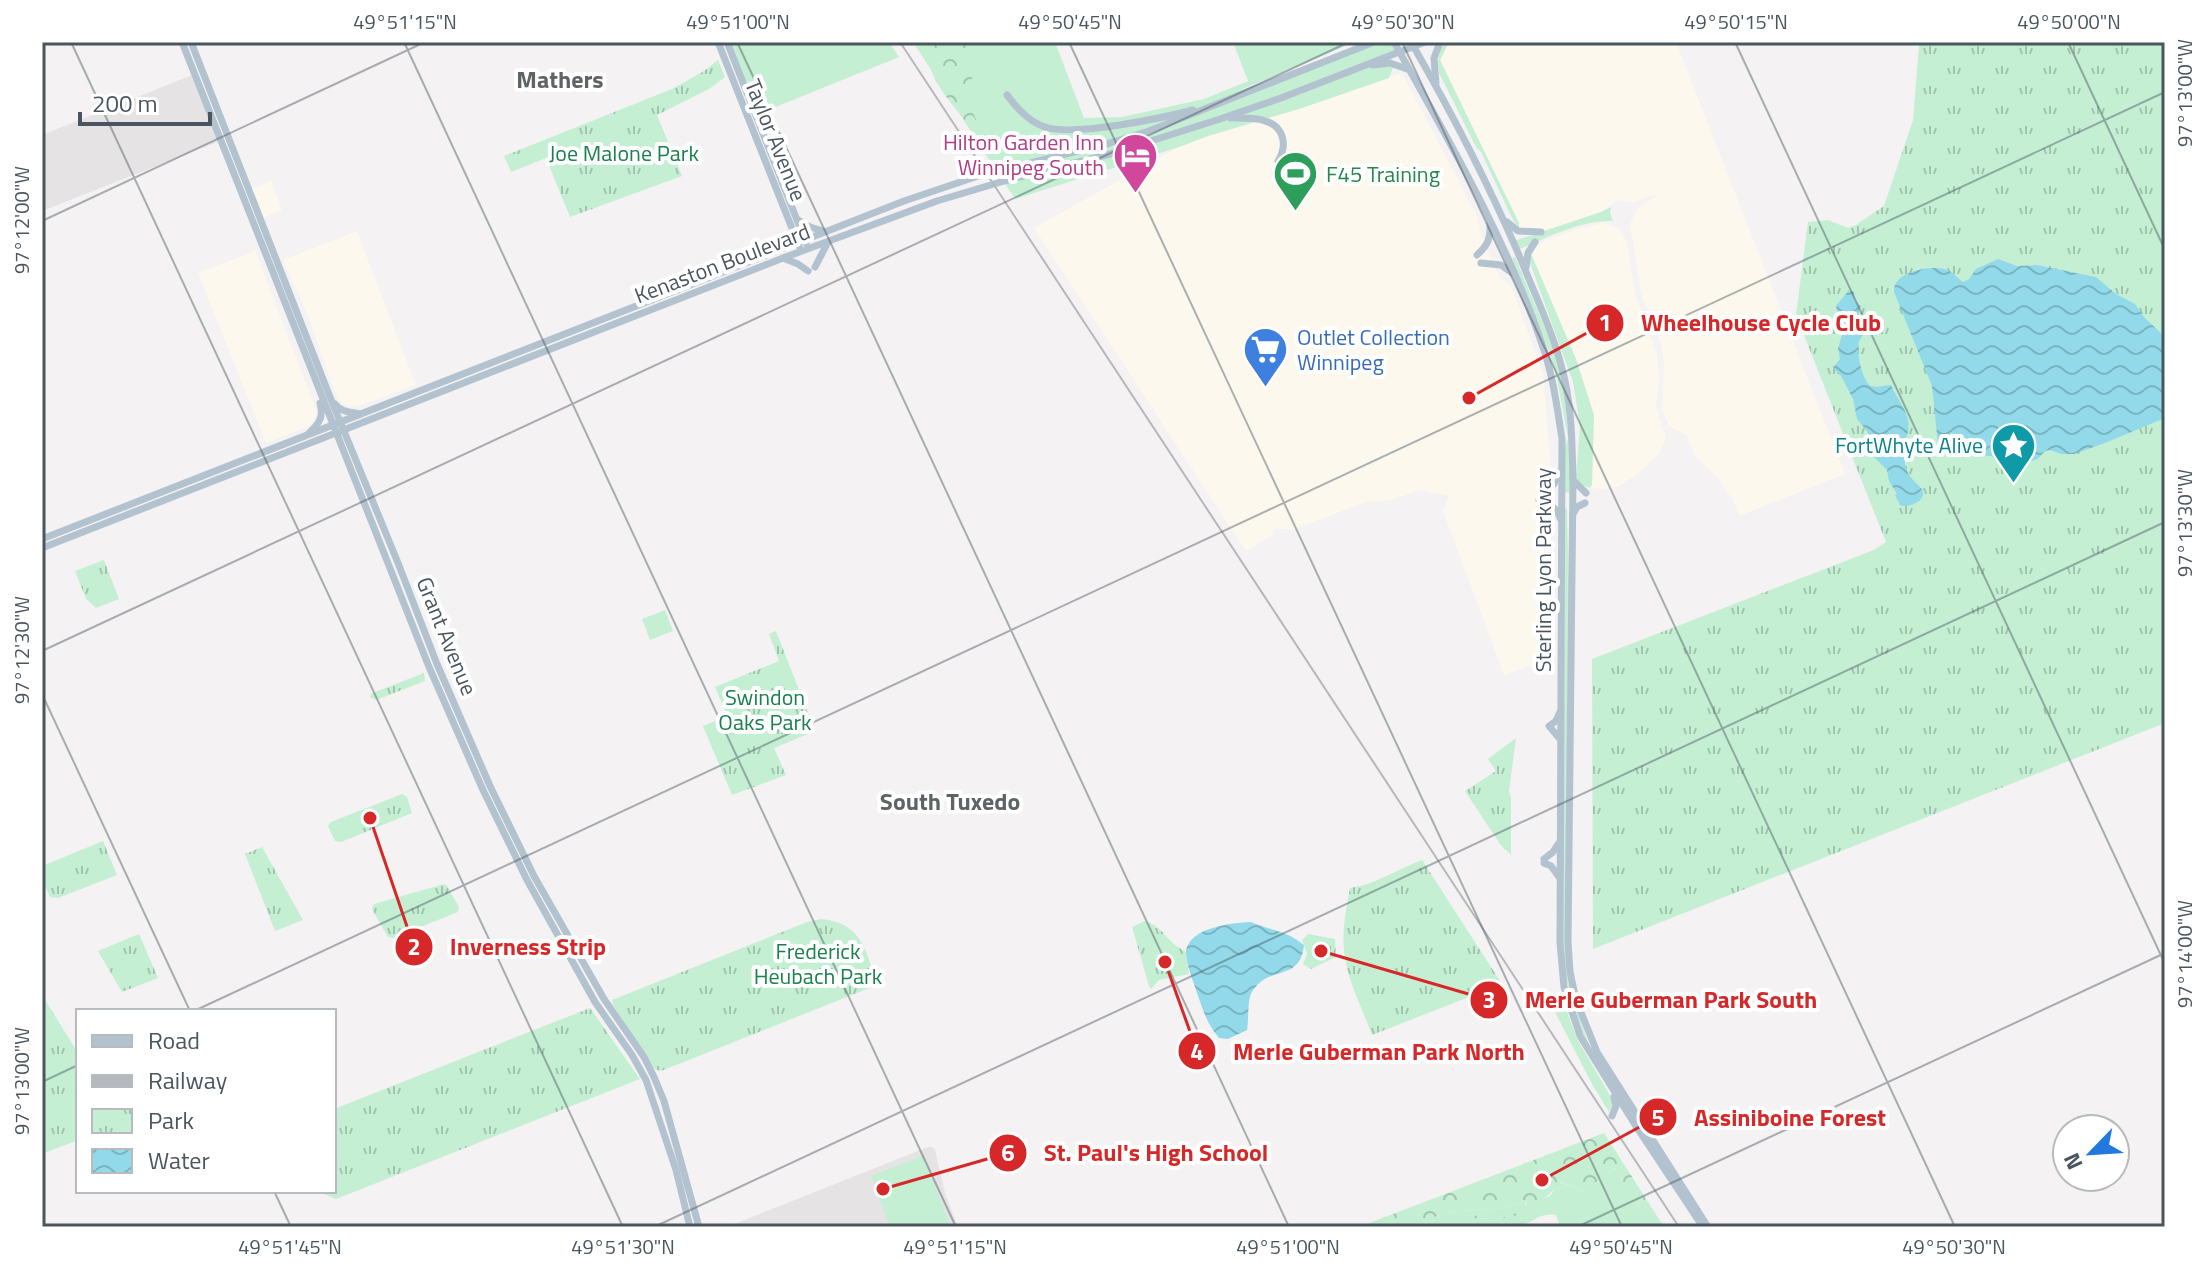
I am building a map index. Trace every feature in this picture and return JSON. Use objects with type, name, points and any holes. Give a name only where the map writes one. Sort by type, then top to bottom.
[{"type":"main road","name":"Grant Avenue","points":[[182,42],[314,377],[359,470],[490,786],[604,999],[654,1077],[676,1141],[699,1227]]},
{"type":"main road","name":"Grant Avenue","points":[[191,42],[330,397],[345,457],[429,667],[527,880],[595,1002],[646,1080],[676,1170],[690,1227]]},
{"type":"main road","name":"Taylor Avenue","points":[[718,42],[791,227],[805,250]]},
{"type":"main road","name":"Taylor Avenue","points":[[727,42],[796,218],[801,241]]},
{"type":"main road","points":[[1350,52],[1361,42]]},
{"type":"main road","name":"Kenaston Boulevard","points":[[42,548],[826,231],[956,183],[1149,131],[1374,42]]},
{"type":"main road","name":"Sterling Lyon Parkway","points":[[1394,42],[1489,217],[1543,345],[1555,392],[1562,439],[1560,943],[1564,987],[1580,1036],[1602,1073],[1632,1113]]},
{"type":"main road","name":"Kenaston Boulevard","points":[[361,418],[961,192],[1110,154],[1220,119],[1399,52],[1412,44],[1425,42]]},
{"type":"main road","points":[[1437,90],[1434,58],[1440,42]]},
{"type":"main road","name":"Sterling Lyon Parkway","points":[[1412,44],[1502,215],[1562,366],[1570,416],[1573,480],[1570,972],[1584,1025],[1632,1113]]},
{"type":"main road","points":[[1363,66],[1390,63],[1408,70]]},
{"type":"main road","points":[[1007,95],[1034,122],[1056,130],[1091,128],[1182,113],[1223,102]]},
{"type":"main road","points":[[1220,119],[1261,120],[1274,125],[1284,140],[1278,161]]},
{"type":"main road","points":[[1502,215],[1518,231],[1541,232]]},
{"type":"main road","points":[[1489,217],[1489,240],[1479,259],[1501,265],[1515,275]]},
{"type":"main road","points":[[796,218],[810,227],[826,231]]},
{"type":"main road","points":[[780,249],[791,227]]},
{"type":"main road","points":[[783,258],[811,269],[829,242]]},
{"type":"main road","points":[[1527,273],[1528,253],[1535,242]]},
{"type":"main road","points":[[307,435],[322,414],[314,377]]},
{"type":"main road","points":[[330,397],[338,408],[361,418],[352,438],[359,470]]},
{"type":"main road","name":"Kenaston Boulevard","points":[[42,539],[307,435],[338,427]]},
{"type":"main road","points":[[294,448],[327,441],[338,446],[345,457]]},
{"type":"main road","points":[[1561,527],[1558,512],[1540,496],[1557,480],[1562,454]]},
{"type":"main road","points":[[1573,480],[1586,493]]},
{"type":"main road","points":[[1572,516],[1577,507],[1585,503]]},
{"type":"main road","points":[[1560,838],[1544,861],[1560,881]]},
{"type":"main road","points":[[1602,1073],[1616,1102],[1612,1116]]},
{"type":"main road","points":[[1632,1113],[1706,1227]]},
{"type":"shaded area","points":[[1455,42],[1676,42],[1845,474],[1739,516],[1719,479],[1695,456],[1686,435],[1669,426],[1662,410],[1664,361],[1641,294],[1630,224],[1637,209],[1660,193],[1634,202],[1617,201],[1601,212],[1541,232],[1518,231],[1519,223],[1440,60],[1447,46]]},
{"type":"shaded area","points":[[1402,73],[1477,216],[1481,235],[1499,277],[1511,285],[1543,374],[1552,479],[1551,563],[1556,656],[1504,675],[1443,511],[1449,496],[1421,490],[1391,500],[1366,502],[1295,529],[1274,529],[1271,536],[1246,551],[1034,228],[1179,147]]},
{"type":"shaded area","points":[[195,74],[220,141],[42,211],[42,135]]},
{"type":"shaded area","points":[[271,181],[282,210],[261,219],[249,190]]},
{"type":"shaded area","points":[[1604,223],[1620,229],[1627,241],[1635,293],[1657,355],[1659,379],[1656,407],[1666,438],[1660,452],[1640,472],[1618,487],[1601,489],[1590,488],[1594,415],[1576,359],[1531,253],[1534,247],[1547,240]]},
{"type":"shaded area","points":[[357,231],[416,385],[349,407],[337,398],[307,314],[283,260]]},
{"type":"shaded area","points":[[255,251],[318,415],[309,426],[266,443],[198,273]]},
{"type":"shaded area","points":[[928,1147],[935,1150],[945,1193],[958,1227],[727,1227]]},
{"type":"green space","points":[[727,42],[889,42],[899,57],[756,115]]},
{"type":"green space","points":[[913,42],[1055,42],[1084,118],[1122,117],[1204,99],[1248,81],[1233,42],[1355,42],[1238,91],[1315,66],[1374,42],[1394,42],[1399,52],[1367,65],[1395,62],[1389,78],[1015,199]]},
{"type":"green space","points":[[928,42],[971,42],[978,57],[967,97],[976,120],[973,124],[968,124],[933,76]]},
{"type":"green space","points":[[1446,42],[1455,42],[1447,46],[1440,60],[1519,228],[1439,73],[1438,60]]},
{"type":"green space","name":"FortWhyte Alive","points":[[1926,42],[2165,42],[2165,723],[1593,949],[1592,659],[1874,550],[1886,542],[1796,315],[1808,222],[1828,220],[1848,228],[1884,206],[1913,120],[1919,45]]},
{"type":"green space","name":"Joe Malone Park","points":[[718,60],[725,77],[709,89],[657,115],[682,176],[570,217],[546,158],[511,172],[504,156],[672,89]]},
{"type":"green space","points":[[1611,207],[1613,221],[1578,226],[1517,249],[1514,241]]},
{"type":"green space","points":[[1529,255],[1576,359],[1594,415],[1590,488],[1582,485],[1576,477],[1580,426],[1573,382]]},
{"type":"green space","points":[[1515,257],[1559,367],[1565,396],[1572,493],[1562,492],[1562,454],[1568,439],[1557,378],[1512,258]]},
{"type":"green space","points":[[1565,509],[1569,583],[1566,846],[1572,996],[1590,1048],[1572,1002],[1563,954]]},
{"type":"green space","points":[[104,560],[119,599],[96,608],[86,599],[75,571]]},
{"type":"green space","points":[[665,610],[673,631],[650,640],[642,619]]},
{"type":"green space","name":"Swindon Oaks Park","points":[[776,631],[815,731],[774,748],[786,775],[732,795],[703,726],[727,716],[715,687],[779,661],[769,634]]},
{"type":"green space","points":[[424,673],[425,681],[376,700],[370,697],[375,692]]},
{"type":"green space","points":[[1516,738],[1509,791],[1511,855],[1500,844],[1465,791],[1496,771],[1488,759]]},
{"type":"green space","points":[[402,794],[407,797],[412,813],[341,842],[335,841],[328,826],[331,822]]},
{"type":"green space","points":[[103,841],[117,875],[58,898],[50,897],[42,879],[42,866]]},
{"type":"green space","points":[[262,847],[303,920],[275,931],[245,854]]},
{"type":"green space","points":[[1422,860],[1502,984],[1372,1035],[1352,983],[1344,951],[1350,888]]},
{"type":"green space","points":[[444,884],[459,907],[458,912],[393,938],[388,937],[372,909],[374,904]]},
{"type":"green space","name":"Frederick Heubach Park","points":[[821,919],[846,926],[854,932],[865,950],[877,985],[661,1071],[654,1069],[613,1005],[612,1000]]},
{"type":"green space","points":[[1145,921],[1156,926],[1185,951],[1189,974],[1159,980],[1151,989],[1132,927]]},
{"type":"green space","points":[[139,934],[158,978],[122,992],[98,951]]},
{"type":"green space","points":[[1308,934],[1335,939],[1336,957],[1311,969],[1303,964],[1307,954],[1302,940]]},
{"type":"green space","points":[[42,995],[76,1050],[76,1141],[42,1154]]},
{"type":"green space","points":[[1565,1006],[1577,1039],[1612,1099],[1609,1112],[1555,1012]]},
{"type":"green space","points":[[590,1008],[640,1079],[336,1199],[322,1193],[336,1193],[336,1108]]},
{"type":"green space","points":[[1604,1133],[1664,1227],[1653,1227],[1614,1168],[1584,1191],[1560,1182],[1548,1195],[1527,1208],[1526,1201],[1523,1201],[1505,1208],[1443,1212],[1436,1216],[1431,1227],[1427,1227],[1426,1222],[1425,1227],[1395,1224],[1359,1227]]},
{"type":"green space","points":[[923,1156],[951,1227],[890,1227],[871,1176]]},
{"type":"green space","points":[[1614,1168],[1653,1227],[1560,1227],[1556,1215],[1541,1216],[1516,1226],[1500,1222],[1514,1222],[1513,1217],[1509,1216],[1516,1213],[1490,1222],[1469,1217],[1464,1227],[1431,1227],[1436,1216],[1443,1212],[1505,1208],[1526,1201],[1525,1205],[1530,1206],[1550,1196],[1559,1182],[1584,1191]]},
{"type":"green space","points":[[1516,1213],[1514,1222],[1500,1222],[1507,1227],[1464,1227],[1469,1217],[1479,1215],[1490,1222]]},
{"type":"water","points":[[1998,259],[2017,266],[2037,265],[2096,277],[2116,294],[2135,304],[2165,337],[2165,418],[2074,454],[2050,450],[2038,459],[2024,463],[2002,463],[1991,456],[1971,455],[1951,432],[1942,447],[1938,444],[1932,386],[1894,292],[1895,285],[1899,279],[1914,271],[1932,268],[1949,271],[1963,282],[1976,269]]},
{"type":"water","points":[[1849,290],[1854,292],[1855,301],[1861,306],[1859,316],[1868,325],[1858,346],[1865,378],[1871,386],[1891,385],[1908,420],[1908,434],[1904,442],[1905,464],[1908,474],[1923,492],[1921,499],[1911,505],[1900,505],[1887,470],[1873,456],[1867,431],[1857,419],[1853,399],[1834,369],[1840,359],[1838,348],[1842,335],[1836,306]]},
{"type":"water","points":[[1251,922],[1298,940],[1304,945],[1301,957],[1290,969],[1267,978],[1252,992],[1247,1030],[1228,1039],[1219,1038],[1203,1011],[1186,951],[1195,936],[1203,932],[1223,925]]},
{"type":"railway","points":[[900,42],[1679,1227]]},
{"type":"place","name":"Hilton Garden Inn Winnipeg South","points":[[1135,194]]},
{"type":"place","name":"F45 Training","points":[[1295,213]]},
{"type":"place","name":"Outlet Collection Winnipeg","points":[[1266,389]]},
{"type":"place","name":"Wheelhouse Cycle Club","points":[[1469,398]]},
{"type":"place","name":"FortWhyte Alive","points":[[2014,484]]},
{"type":"place","name":"Inverness Strip","points":[[370,818]]},
{"type":"place","name":"Merle Guberman Park South","points":[[1321,951]]},
{"type":"place","name":"Merle Guberman Park North","points":[[1165,962]]},
{"type":"place","name":"Assiniboine Forest","points":[[1542,1180]]},
{"type":"place","name":"St. Paul's High School","points":[[883,1189]]},
{"type":"district","name":"Mathers","points":[[560,80]]},
{"type":"district","name":"South Tuxedo","points":[[950,802]]}]
